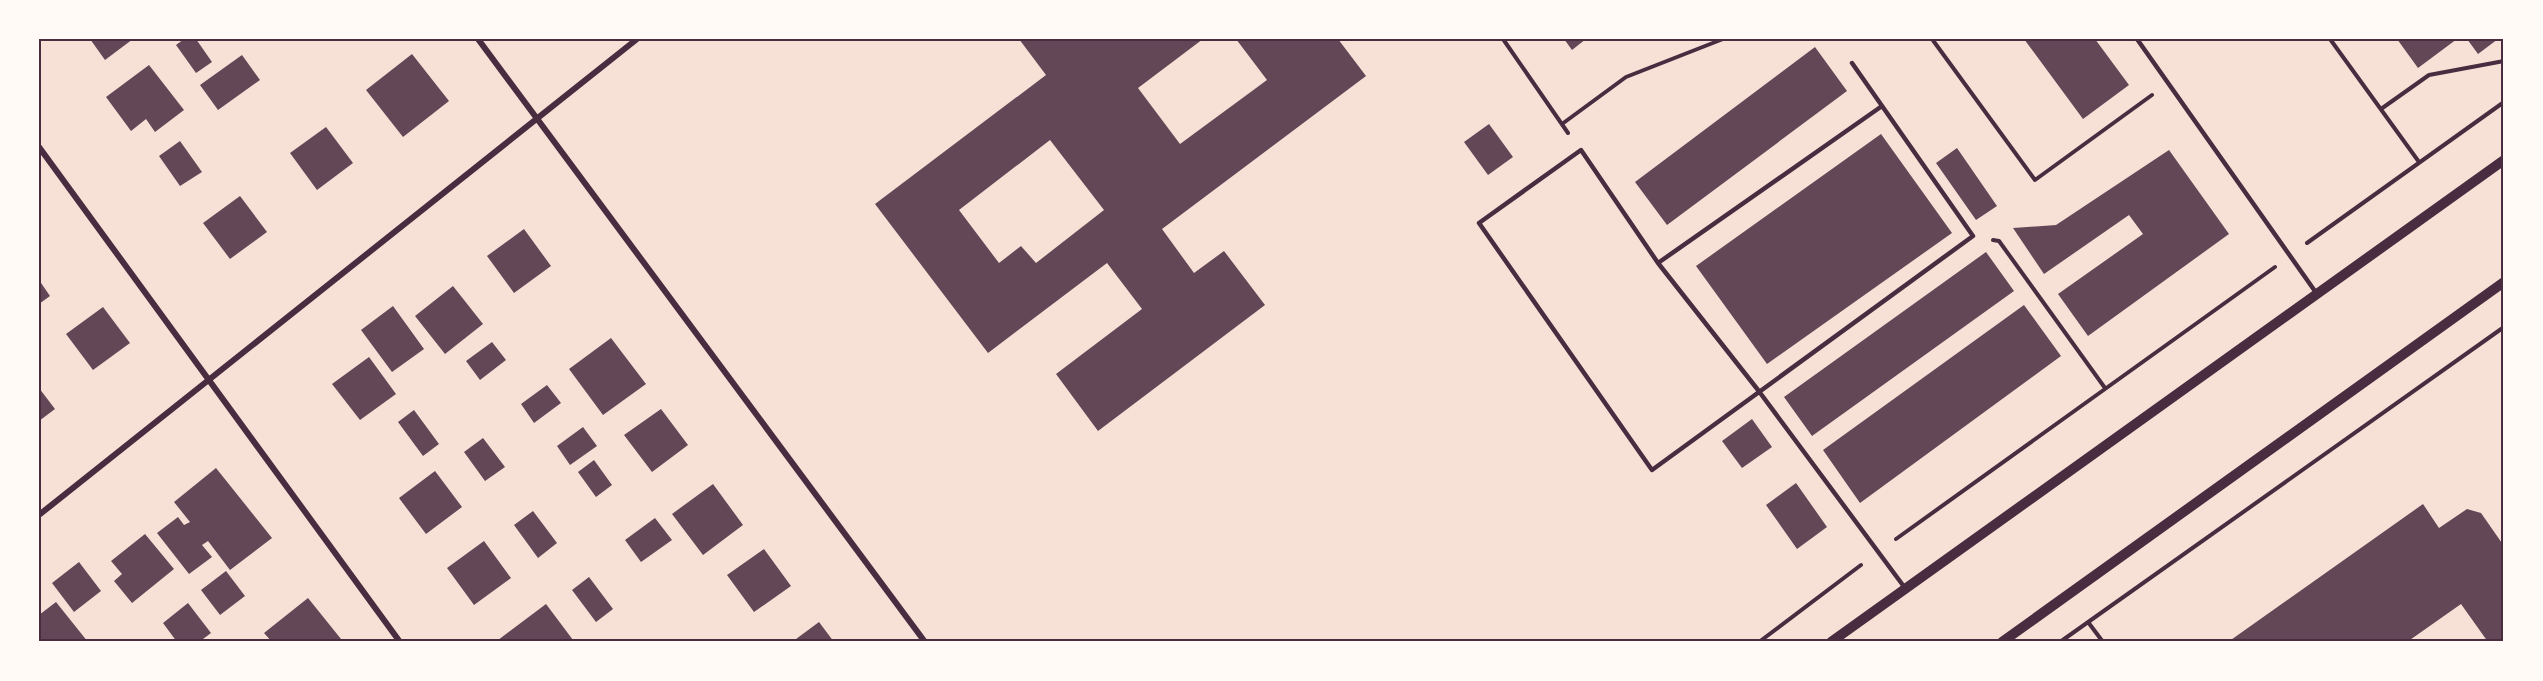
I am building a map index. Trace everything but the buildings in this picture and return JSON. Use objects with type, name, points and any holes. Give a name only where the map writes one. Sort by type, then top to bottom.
[{"type":"street","points":[[478,39],[925,642]]},
{"type":"street","points":[[39,515],[637,39]]},
{"type":"street","points":[[39,147],[400,642]]},
{"type":"street","points":[[1831,642],[2504,160]]},
{"type":"street","points":[[2002,642],[2504,282]]},
{"type":"lane","points":[[2137,39],[2317,294]]},
{"type":"lane","points":[[1852,63],[1973,236],[1758,390],[1652,470],[1479,223],[1581,150],[1658,263],[1758,390],[1906,589]]},
{"type":"lane","points":[[1658,263],[1882,106]]},
{"type":"path","points":[[1503,39],[1581,150]]},
{"type":"path","points":[[1562,124],[1626,77],[1723,39]]},
{"type":"path","points":[[1932,39],[2035,180],[2168,84]]},
{"type":"path","points":[[2330,39],[2419,162]]},
{"type":"path","points":[[2381,109],[2429,75],[2504,61]]},
{"type":"path","points":[[1759,642],[2105,388],[2504,102]]},
{"type":"path","points":[[1973,236],[1999,241],[2105,388]]},
{"type":"path","points":[[2060,642],[2504,327]]},
{"type":"path","points":[[2088,622],[2103,642]]}]
